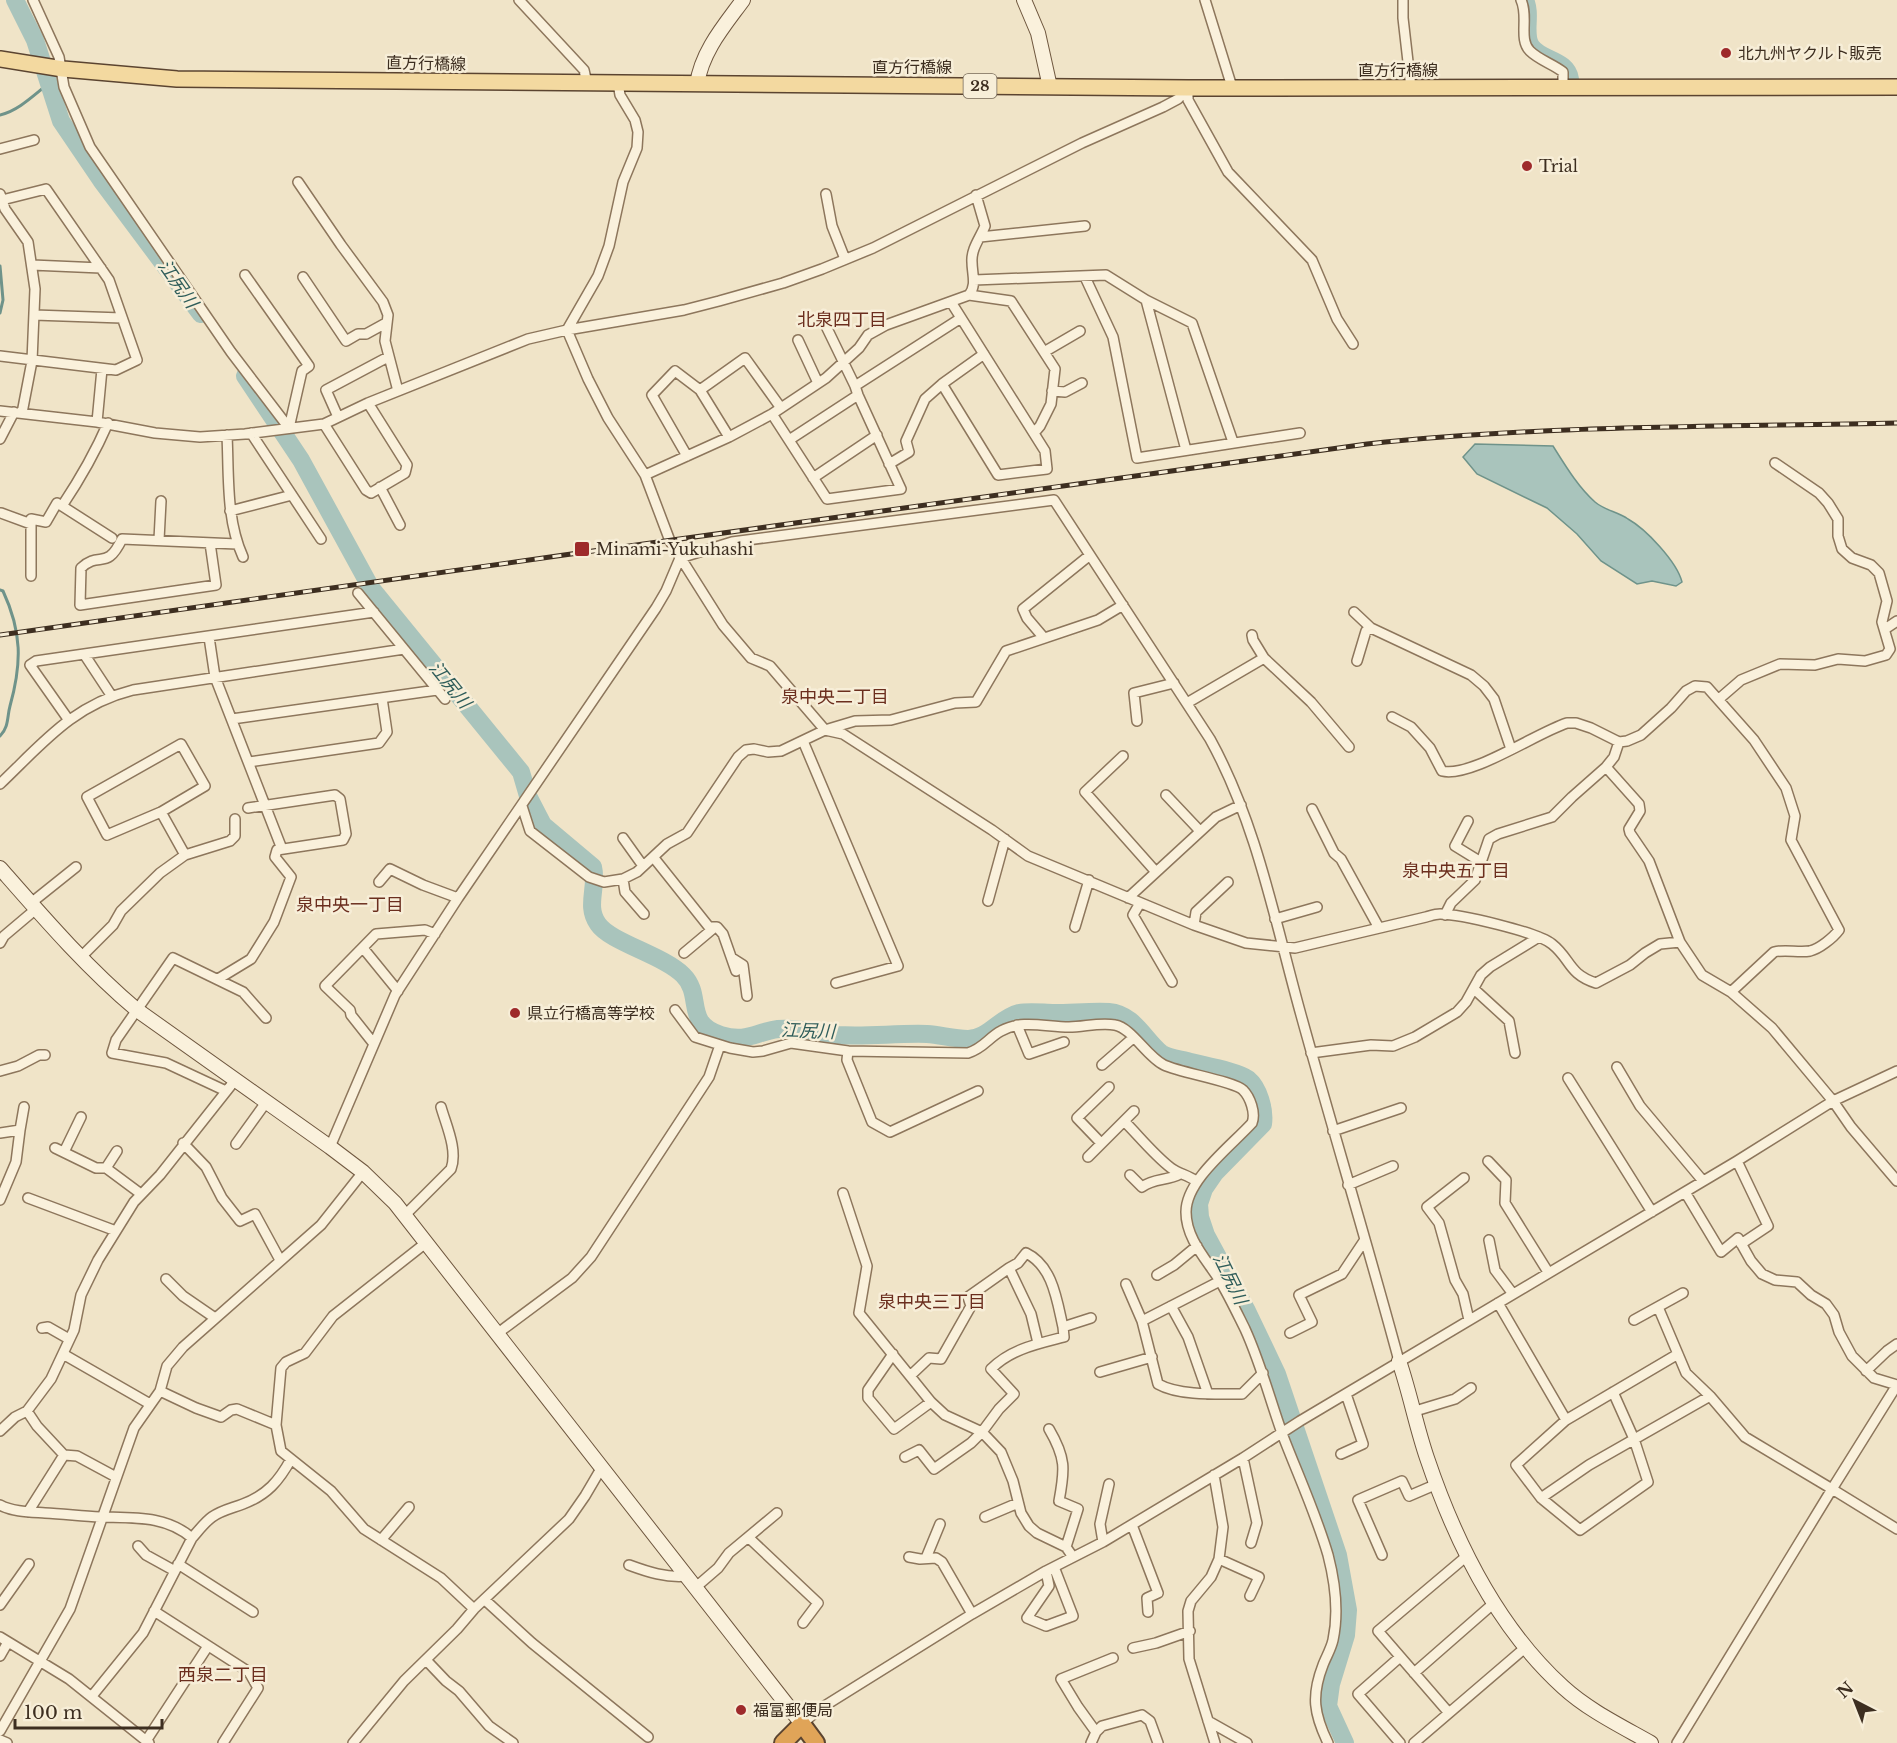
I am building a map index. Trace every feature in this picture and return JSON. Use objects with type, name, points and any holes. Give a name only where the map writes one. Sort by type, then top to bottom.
[{"type":"highway","points":[[783,1743],[802,1724],[816,1743]]},
{"type":"main road","name":"直方行橋線","points":[[0,60],[63,69],[177,79],[1188,88],[1897,87]]},
{"type":"street","points":[[33,0],[63,69],[64,87],[90,147],[231,352],[290,428]]},
{"type":"street","points":[[519,0],[584,70],[587,83]]},
{"type":"street","points":[[697,84],[700,68],[708,49],[743,0]]},
{"type":"street","points":[[1024,0],[1038,33],[1050,87]]},
{"type":"street","points":[[1205,0],[1232,87]]},
{"type":"street","points":[[1403,0],[1411,88]]},
{"type":"street","points":[[1521,0],[1525,13],[1523,37],[1525,46],[1530,52],[1563,72],[1563,87]]},
{"type":"street","points":[[567,330],[598,276],[609,246],[623,182],[637,148],[638,132],[635,120],[620,95],[618,83]]},
{"type":"street","points":[[0,411],[108,423],[155,433],[189,436],[251,433],[324,424],[368,403],[528,339],[719,302],[783,283],[845,259],[873,248],[1082,143],[1163,107],[1178,99],[1188,88]]},
{"type":"street","points":[[1188,88],[1188,100],[1228,172],[1312,260],[1337,319],[1353,344]]},
{"type":"street","points":[[0,149],[34,140]]},
{"type":"street","points":[[298,182],[340,245],[383,302],[388,315],[385,340],[398,391]]},
{"type":"street","points":[[0,356],[32,361],[116,370],[137,360],[109,280],[46,189],[1,197],[5,208],[28,242],[35,290],[32,361],[18,412],[0,440]]},
{"type":"street","points":[[826,194],[832,226],[845,259]]},
{"type":"street","points":[[969,295],[973,290],[974,248],[985,226],[976,195]]},
{"type":"street","points":[[980,237],[1084,226]]},
{"type":"street","points":[[32,266],[101,268]]},
{"type":"street","points":[[245,275],[309,366],[302,371],[290,428]]},
{"type":"street","points":[[974,280],[1106,275],[1146,300],[1192,323],[1233,442]]},
{"type":"street","points":[[303,277],[346,341],[358,334],[366,334],[386,323]]},
{"type":"street","points":[[1084,277],[1113,337],[1137,458],[1299,433]]},
{"type":"street","points":[[645,475],[729,437],[772,414],[843,363],[859,348],[868,334],[886,325],[969,295],[1011,301],[1055,369],[1051,404],[1034,433]]},
{"type":"street","points":[[1146,300],[1186,450]]},
{"type":"street","points":[[942,384],[998,475],[1047,469],[1045,451],[951,302]]},
{"type":"street","points":[[34,315],[122,318]]},
{"type":"street","points":[[789,440],[961,318]]},
{"type":"street","points":[[772,414],[828,499],[901,489],[823,320]]},
{"type":"street","points":[[567,330],[608,418],[645,475],[670,541],[730,633],[751,658],[770,666],[825,730],[843,734],[1028,856],[1194,925],[1246,943],[1282,948],[1295,948],[1426,917],[1459,916],[1528,932],[1539,937],[1554,946],[1574,972],[1596,983],[1630,965],[1660,944],[1680,942]]},
{"type":"street","points":[[1044,352],[1080,331]]},
{"type":"street","points":[[798,340],[818,383]]},
{"type":"street","points":[[889,464],[909,452],[906,441],[925,399],[984,354]]},
{"type":"street","points":[[338,417],[326,390],[388,357]]},
{"type":"street","points":[[700,390],[745,358],[781,408]]},
{"type":"street","points":[[97,422],[102,369]]},
{"type":"street","points":[[687,456],[652,395],[675,371],[700,390],[729,437]]},
{"type":"street","points":[[1052,391],[1065,392],[1082,383]]},
{"type":"street","points":[[324,424],[366,490],[371,493],[405,473],[407,465],[368,403]]},
{"type":"street","points":[[62,506],[94,457],[108,423]]},
{"type":"street","points":[[251,433],[321,539]]},
{"type":"street","points":[[227,435],[230,511],[237,544],[243,557]]},
{"type":"street","points":[[813,478],[877,435]]},
{"type":"street","points":[[1719,699],[1741,680],[1780,664],[1815,665],[1838,659],[1865,661],[1886,655],[1890,649],[1883,615],[1887,601],[1879,573],[1871,565],[1852,558],[1842,549],[1838,536],[1838,519],[1820,493],[1775,463]]},
{"type":"street","points":[[380,488],[400,525]]},
{"type":"street","points":[[230,511],[292,495]]},
{"type":"street","points":[[330,1147],[398,991],[458,898],[656,608],[680,558],[732,542],[1054,500],[1187,703],[1225,766],[1241,805],[1364,1241],[1406,1381],[1412,1412],[1437,1484],[1468,1555],[1494,1603],[1526,1647],[1564,1688],[1602,1715],[1651,1743]]},
{"type":"street","points":[[159,540],[161,501]]},
{"type":"street","points":[[31,576],[31,519],[46,522],[57,503],[112,538]]},
{"type":"street","points":[[1,513],[31,524]]},
{"type":"street","points":[[210,543],[216,585],[81,605],[81,568],[88,561],[108,559],[116,553],[122,538],[237,544]]},
{"type":"street","points":[[1044,638],[1027,618],[1023,609],[1090,555]]},
{"type":"street","points":[[358,593],[445,699]]},
{"type":"street","points":[[522,806],[531,831],[589,877],[604,882],[623,879],[644,866],[667,844],[687,832],[743,752],[754,749],[768,752],[781,750],[825,730],[855,721],[891,720],[955,703],[976,702],[1006,651],[1098,620],[1123,605]]},
{"type":"street","points":[[68,719],[30,665],[36,661],[374,612]]},
{"type":"street","points":[[1354,612],[1371,628],[1471,675],[1485,686],[1494,699],[1511,749]]},
{"type":"street","points":[[1885,629],[1897,621]]},
{"type":"street","points":[[1357,661],[1366,632],[1371,628]]},
{"type":"street","points":[[1252,635],[1264,658],[1311,702],[1349,747]]},
{"type":"street","points":[[209,637],[215,677],[282,849]]},
{"type":"street","points":[[0,784],[68,719],[111,695],[404,649]]},
{"type":"street","points":[[84,654],[111,695]]},
{"type":"street","points":[[1187,703],[1264,658]]},
{"type":"street","points":[[1137,721],[1134,693],[1174,683]]},
{"type":"street","points":[[1392,717],[1411,727],[1432,751],[1439,768],[1445,772],[1468,767],[1567,723],[1576,723],[1591,728],[1619,742],[1627,741],[1641,735],[1686,691],[1695,686],[1707,687],[1754,740],[1786,788],[1795,816],[1791,840],[1839,930],[1832,938],[1812,951],[1781,950],[1774,952],[1731,992]]},
{"type":"street","points":[[232,719],[437,690]]},
{"type":"street","points":[[249,762],[379,743],[387,732],[382,698]]},
{"type":"street","points":[[803,741],[898,966],[836,983]]},
{"type":"street","points":[[1445,915],[1451,903],[1476,880],[1486,843],[1492,836],[1552,817],[1606,767],[1614,757],[1619,742]]},
{"type":"street","points":[[180,744],[205,786],[161,812],[107,835],[87,797],[180,744]]},
{"type":"street","points":[[1123,756],[1085,792],[1156,872]]},
{"type":"street","points":[[1606,767],[1639,804],[1640,810],[1629,829],[1630,833],[1649,861],[1680,942],[1702,975],[1731,992],[1772,1028],[1833,1101],[1851,1127],[1897,1180]]},
{"type":"street","points":[[219,979],[250,959],[274,922],[291,877],[275,857],[277,850],[343,840],[346,834],[340,799],[335,795],[248,808]]},
{"type":"street","points":[[1166,795],[1200,831]]},
{"type":"street","points":[[1128,898],[1216,817],[1241,805]]},
{"type":"street","points":[[1312,809],[1334,853],[1341,860],[1379,928]]},
{"type":"street","points":[[161,812],[184,855]]},
{"type":"street","points":[[81,957],[113,925],[121,911],[160,873],[184,855],[230,842],[235,836],[235,819]]},
{"type":"street","points":[[1468,821],[1455,846],[1481,862]]},
{"type":"street","points":[[623,838],[644,866]]},
{"type":"street","points":[[988,901],[1005,839]]},
{"type":"street","points":[[654,858],[709,927],[715,927],[723,934],[736,971]]},
{"type":"street","points":[[0,943],[34,906],[76,867]]},
{"type":"street","points":[[0,868],[81,957],[137,1010],[363,1172],[405,1215],[802,1724],[818,1710],[972,1614],[1132,1525],[1399,1361],[1652,1212],[1833,1101],[1897,1071]]},
{"type":"street","points":[[379,882],[390,869],[458,898]]},
{"type":"street","points":[[623,879],[625,892],[644,914]]},
{"type":"street","points":[[1075,927],[1089,880]]},
{"type":"street","points":[[1194,925],[1196,912],[1228,882]]},
{"type":"street","points":[[1140,903],[1133,915],[1172,982]]},
{"type":"street","points":[[1275,919],[1317,907]]},
{"type":"street","points":[[684,954],[715,927]]},
{"type":"street","points":[[374,1044],[350,1010],[325,986],[376,934],[425,930],[435,933]]},
{"type":"street","points":[[1311,1053],[1371,1045],[1393,1046],[1404,1042],[1457,1012],[1466,1002],[1481,975],[1539,937]]},
{"type":"street","points":[[363,948],[398,991]]},
{"type":"street","points":[[226,1091],[166,1063],[112,1053],[116,1040],[173,958],[243,992],[266,1018]]},
{"type":"street","points":[[732,958],[743,965],[747,996]]},
{"type":"street","points":[[1474,989],[1509,1021],[1515,1053]]},
{"type":"street","points":[[675,1010],[695,1037],[753,1052],[791,1043],[848,1051],[968,1053],[979,1050],[1000,1031],[1017,1025],[1070,1027],[1116,1025],[1124,1029],[1153,1058],[1163,1064],[1179,1071],[1241,1087],[1253,1111],[1252,1123],[1196,1181],[1187,1202],[1186,1214],[1190,1233],[1220,1281],[1263,1373],[1282,1433],[1328,1554],[1334,1586],[1335,1627],[1332,1643],[1317,1680],[1314,1698],[1316,1715],[1328,1743]]},
{"type":"street","points":[[1017,1025],[1029,1054],[1064,1042]]},
{"type":"street","points":[[1102,1065],[1133,1038]]},
{"type":"street","points":[[498,1333],[572,1278],[591,1257],[705,1084],[720,1045]]},
{"type":"street","points":[[848,1051],[847,1060],[872,1122],[890,1132],[978,1091]]},
{"type":"street","points":[[0,1071],[18,1066],[39,1055],[45,1055]]},
{"type":"street","points":[[1617,1067],[1640,1106],[1703,1181]]},
{"type":"street","points":[[1568,1078],[1652,1212]]},
{"type":"street","points":[[0,1431],[15,1417],[27,1411],[51,1379],[74,1330],[81,1294],[98,1260],[134,1202],[160,1175],[183,1143],[236,1079]]},
{"type":"street","points":[[1101,1143],[1077,1118],[1109,1087]]},
{"type":"street","points":[[236,1144],[267,1101]]},
{"type":"street","points":[[0,1200],[16,1162],[24,1107]]},
{"type":"street","points":[[405,1215],[451,1169],[453,1164],[453,1154],[441,1107]]},
{"type":"street","points":[[1333,1131],[1401,1108]]},
{"type":"street","points":[[1088,1157],[1134,1111]]},
{"type":"street","points":[[81,1117],[59,1150],[96,1168],[106,1168],[141,1194]]},
{"type":"street","points":[[1124,1121],[1170,1168],[1180,1174]]},
{"type":"street","points":[[0,1133],[21,1130]]},
{"type":"street","points":[[183,1143],[206,1167],[222,1198],[240,1221],[255,1214],[280,1260]]},
{"type":"street","points":[[106,1168],[117,1151]]},
{"type":"street","points":[[1488,1161],[1506,1180],[1505,1203],[1548,1272]]},
{"type":"street","points":[[1737,1161],[1768,1226],[1741,1244]]},
{"type":"street","points":[[1348,1185],[1393,1166]]},
{"type":"street","points":[[0,1731],[70,1609],[135,1428],[160,1391],[167,1366],[183,1347],[321,1225],[363,1172]]},
{"type":"street","points":[[1130,1175],[1142,1187],[1152,1179],[1168,1180],[1180,1174],[1187,1174],[1196,1181]]},
{"type":"street","points":[[1464,1178],[1426,1207],[1439,1223],[1455,1280],[1463,1294],[1469,1320]]},
{"type":"street","points":[[1677,1743],[1896,1385],[1874,1378],[1852,1356],[1839,1332],[1834,1315],[1826,1304],[1811,1295],[1797,1282],[1775,1280],[1762,1274],[1751,1261],[1738,1238],[1721,1252],[1685,1192]]},
{"type":"street","points":[[843,1193],[867,1266],[859,1313],[931,1402],[945,1415],[982,1432],[1001,1452],[1013,1481],[1021,1513],[1029,1526],[1037,1533],[1066,1547],[1073,1557]]},
{"type":"street","points":[[28,1198],[116,1232]]},
{"type":"street","points":[[1489,1240],[1495,1270],[1513,1294]]},
{"type":"street","points":[[1290,1333],[1312,1322],[1299,1295],[1342,1274],[1364,1241]]},
{"type":"street","points":[[427,1242],[333,1316],[305,1353],[286,1362],[281,1368],[276,1425],[282,1451],[331,1491],[364,1529],[441,1578],[474,1609]]},
{"type":"street","points":[[1157,1275],[1197,1246]]},
{"type":"street","points":[[905,1457],[918,1450],[933,1469],[971,1443],[1014,1394],[991,1369],[1002,1358],[1014,1352],[1064,1336],[1058,1296],[1036,1258],[1026,1253],[1018,1263],[968,1297],[970,1306],[941,1359],[929,1359],[910,1376]]},
{"type":"street","points":[[1010,1268],[1031,1314],[1038,1343]]},
{"type":"street","points":[[166,1279],[183,1296],[215,1318]]},
{"type":"street","points":[[1142,1321],[1220,1281]]},
{"type":"street","points":[[1126,1284],[1142,1321],[1158,1384],[1166,1388],[1208,1394],[1242,1394],[1263,1373]]},
{"type":"street","points":[[1634,1320],[1683,1293]]},
{"type":"street","points":[[1498,1303],[1566,1420]]},
{"type":"street","points":[[1171,1306],[1188,1337],[1208,1394]]},
{"type":"street","points":[[1658,1307],[1686,1373],[1710,1396],[1745,1437],[1897,1529]]},
{"type":"street","points":[[1064,1327],[1091,1318]]},
{"type":"street","points":[[42,1328],[48,1327],[69,1339]]},
{"type":"street","points":[[1866,1371],[1897,1344]]},
{"type":"street","points":[[63,1354],[150,1404]]},
{"type":"street","points":[[893,1354],[868,1390],[868,1398],[894,1429],[931,1402]]},
{"type":"street","points":[[1613,1392],[1634,1439],[1648,1482],[1580,1530],[1541,1498],[1516,1465],[1566,1420],[1613,1392],[1678,1354]]},
{"type":"street","points":[[1100,1372],[1152,1357]]},
{"type":"street","points":[[1412,1412],[1455,1399],[1471,1388]]},
{"type":"street","points":[[160,1391],[221,1417],[237,1409],[276,1425]]},
{"type":"street","points":[[1341,1454],[1363,1444],[1346,1394]]},
{"type":"street","points":[[1541,1498],[1589,1465],[1710,1396]]},
{"type":"street","points":[[27,1411],[37,1426],[64,1455],[77,1456],[116,1477]]},
{"type":"street","points":[[1049,1429],[1058,1443],[1064,1460],[1064,1477],[1059,1501],[1078,1509],[1066,1547]]},
{"type":"street","points":[[28,1512],[64,1455]]},
{"type":"street","points":[[1243,1458],[1257,1523],[1251,1543]]},
{"type":"street","points":[[92,1696],[142,1633],[192,1538],[211,1517],[267,1491],[278,1482],[291,1459]]},
{"type":"street","points":[[353,1743],[404,1681],[474,1609],[569,1519],[602,1467]]},
{"type":"street","points":[[1214,1475],[1223,1527],[1219,1559],[1212,1577],[1191,1600],[1188,1611],[1189,1659],[1215,1743]]},
{"type":"street","points":[[1382,1555],[1358,1500],[1402,1481],[1409,1496],[1437,1484]]},
{"type":"street","points":[[1103,1542],[1100,1524],[1109,1484]]},
{"type":"street","points":[[985,1517],[1018,1503]]},
{"type":"street","points":[[0,1505],[28,1512],[155,1520],[183,1530],[192,1538]]},
{"type":"street","points":[[381,1540],[409,1508]]},
{"type":"street","points":[[629,1565],[656,1575],[676,1577],[692,1582],[718,1568],[729,1553],[777,1513]]},
{"type":"street","points":[[926,1558],[940,1524]]},
{"type":"street","points":[[1132,1525],[1158,1593],[1147,1598],[1148,1612]]},
{"type":"street","points":[[747,1538],[818,1603],[803,1623]]},
{"type":"street","points":[[138,1546],[146,1555],[177,1568],[253,1612]]},
{"type":"street","points":[[1449,1713],[1378,1631],[1468,1555]]},
{"type":"street","points":[[909,1557],[936,1558],[942,1562],[972,1614]]},
{"type":"street","points":[[1219,1559],[1259,1577],[1250,1596]]},
{"type":"street","points":[[0,1605],[29,1564]]},
{"type":"street","points":[[1050,1569],[1073,1616],[1046,1626],[1027,1618],[1049,1586],[1050,1569]]},
{"type":"street","points":[[485,1600],[532,1643],[648,1737]]},
{"type":"street","points":[[1414,1673],[1494,1603]]},
{"type":"street","points":[[154,1611],[249,1672],[258,1688],[223,1743]]},
{"type":"street","points":[[1133,1648],[1156,1643],[1190,1630]]},
{"type":"street","points":[[0,1656],[4,1640],[41,1661],[92,1696],[148,1742],[208,1646]]},
{"type":"street","points":[[1414,1743],[1526,1647]]},
{"type":"street","points":[[1400,1657],[1358,1694],[1400,1743]]},
{"type":"street","points":[[1096,1732],[1077,1707],[1061,1679],[1113,1658]]},
{"type":"street","points":[[426,1660],[446,1682],[459,1691],[489,1726],[513,1743]]},
{"type":"street","points":[[1091,1743],[1102,1726],[1142,1715],[1150,1721],[1158,1743]]},
{"type":"street","points":[[1208,1721],[1246,1743]]},
{"type":"street","points":[[0,1740],[7,1743]]},
{"type":"water","points":[[1475,444],[1553,446],[1583,490],[1599,505],[1624,517],[1643,530],[1674,565],[1682,582],[1676,586],[1652,581],[1637,584],[1601,561],[1577,534],[1547,508],[1477,474],[1463,457]]},
{"type":"waterway","name":"江尻川","points":[[15,0],[35,40],[61,121],[101,180],[201,314]]},
{"type":"waterway","points":[[1525,0],[1531,46],[1535,51],[1564,68],[1570,79]]},
{"type":"waterway","points":[[0,115],[19,106],[48,84]]},
{"type":"waterway","points":[[0,266],[3,300],[0,313]]},
{"type":"waterway","name":"江尻川","points":[[245,376],[301,460],[371,588],[521,772],[528,796],[543,825],[593,867],[592,910],[598,924],[604,931],[663,961],[683,975],[689,983],[698,1016],[709,1030],[737,1038],[770,1030],[800,1029],[837,1035],[927,1034],[968,1039],[982,1036],[1005,1019],[1019,1013],[1109,1012],[1132,1022],[1164,1055],[1236,1073],[1252,1083],[1260,1100],[1263,1124],[1215,1173],[1204,1189],[1199,1204],[1200,1217],[1206,1235],[1247,1311],[1277,1374],[1338,1555],[1348,1610],[1346,1635],[1331,1684],[1328,1706],[1345,1743]]},
{"type":"waterway","points":[[0,590],[3,591],[14,620],[18,648],[17,676],[6,725],[0,736]]},
{"type":"railway","points":[[0,635],[1367,444],[1565,430],[1897,423]]},
{"type":"place","name":"北九州ヤクルト販売","points":[[1726,53]]},
{"type":"place","name":"Trial","points":[[1527,166]]},
{"type":"place","name":"Minami-Yukuhashi","points":[[582,549]]},
{"type":"place","name":"県立行橋高等学校","points":[[515,1013]]},
{"type":"place","name":"福富郵便局","points":[[741,1710]]},
{"type":"district","name":"北泉四丁目","points":[[842,320]]},
{"type":"district","name":"泉中央二丁目","points":[[835,697]]},
{"type":"district","name":"泉中央五丁目","points":[[1456,871]]},
{"type":"district","name":"泉中央一丁目","points":[[350,905]]},
{"type":"district","name":"泉中央三丁目","points":[[932,1302]]},
{"type":"district","name":"西泉二丁目","points":[[223,1675]]}]
